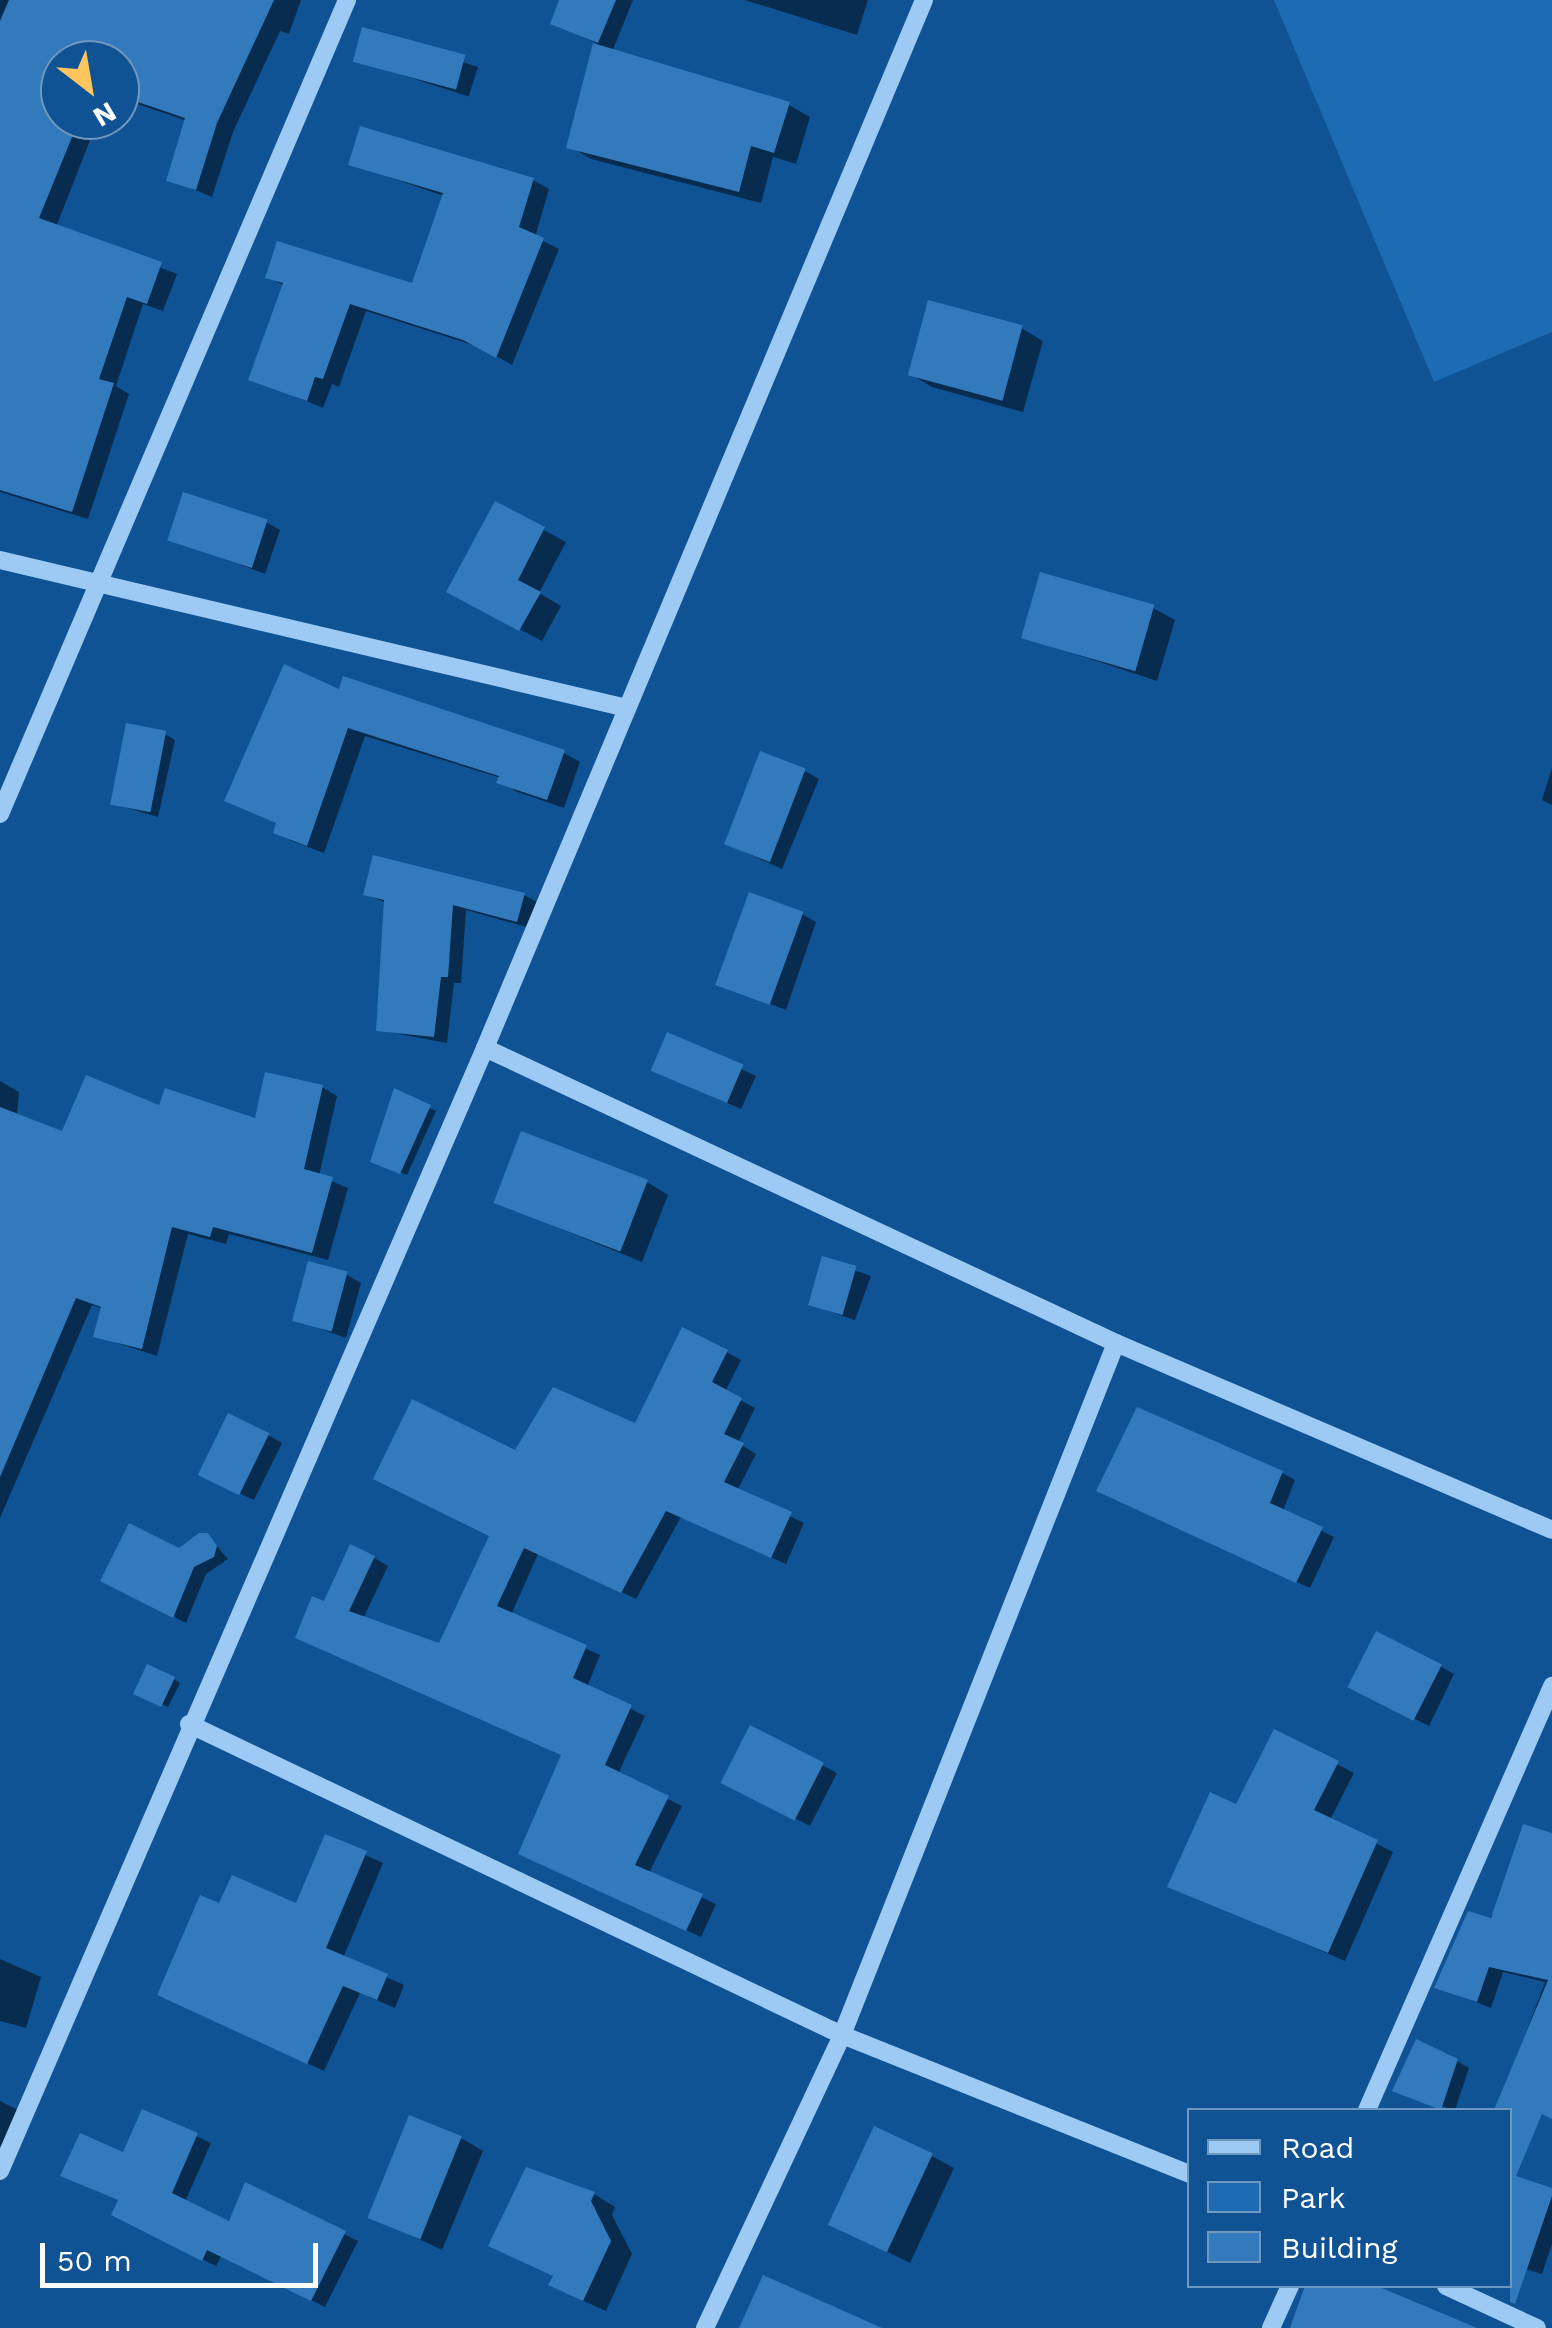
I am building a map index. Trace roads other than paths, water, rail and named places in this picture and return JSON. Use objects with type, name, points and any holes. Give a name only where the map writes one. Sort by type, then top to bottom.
[{"type":"street","points":[[0,814],[101,588],[347,0]]},
{"type":"street","points":[[0,2171],[190,1724],[486,1048],[924,0]]},
{"type":"street","points":[[0,560],[101,588],[627,708]]},
{"type":"street","points":[[486,1048],[1116,1343],[1552,1530]]},
{"type":"street","points":[[705,2328],[842,2034],[1116,1343]]},
{"type":"street","points":[[1368,2108],[1552,1686]]},
{"type":"street","points":[[190,1724],[842,2034],[1187,2173]]},
{"type":"street","points":[[1271,2328],[1289,2288]]},
{"type":"street","points":[[1450,2288],[1537,2328]]}]
